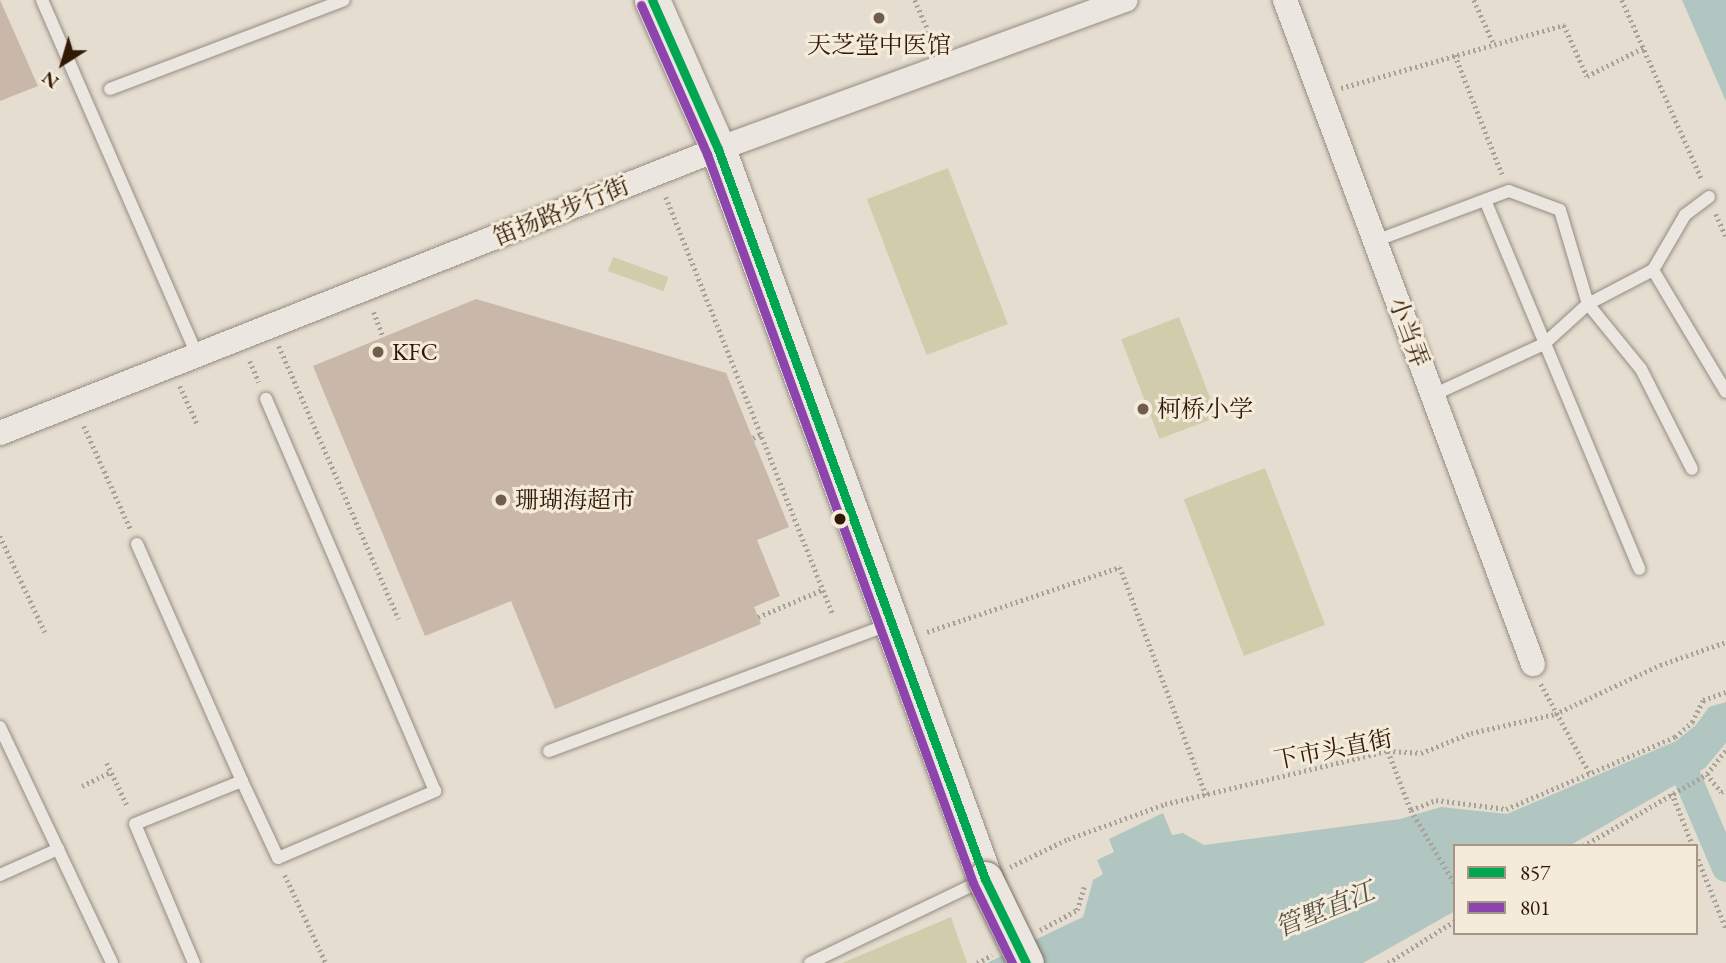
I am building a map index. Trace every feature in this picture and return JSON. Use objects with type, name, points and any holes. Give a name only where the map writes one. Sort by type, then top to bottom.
[{"type":"street","points":[[652,0],[718,149],[985,879],[1026,963]]},
{"type":"street","name":"笛扬路步行街","points":[[0,433],[718,149],[1126,0]]},
{"type":"street","name":"小当弄","points":[[1285,0],[1533,664]]},
{"type":"lane","points":[[42,0],[197,355]]},
{"type":"lane","points":[[110,89],[344,0]]},
{"type":"lane","points":[[1375,241],[1509,191],[1560,210],[1588,304],[1641,369],[1692,469]]},
{"type":"lane","points":[[1433,395],[1544,344],[1588,304],[1653,270],[1685,215],[1709,197]]},
{"type":"lane","points":[[1485,200],[1639,569]]},
{"type":"lane","points":[[1653,270],[1726,392]]},
{"type":"lane","points":[[137,544],[278,858],[435,791],[266,399]]},
{"type":"lane","points":[[549,751],[895,632]]},
{"type":"lane","points":[[0,727],[112,963]]},
{"type":"lane","points":[[194,963],[135,824],[242,780]]},
{"type":"lane","points":[[0,875],[58,849]]},
{"type":"lane","points":[[810,963],[985,879]]},
{"type":"path","points":[[915,0],[944,66]]},
{"type":"path","points":[[1474,0],[1494,44]]},
{"type":"path","points":[[1622,0],[1726,236]]},
{"type":"path","points":[[1320,94],[1564,25],[1587,76],[1643,48]]},
{"type":"path","points":[[1455,55],[1509,191]]},
{"type":"path","points":[[656,173],[763,433],[832,612]]},
{"type":"path","points":[[271,326],[399,618]]},
{"type":"path","points":[[240,338],[266,399]]},
{"type":"path","points":[[170,366],[197,423]]},
{"type":"path","points":[[74,404],[137,544]]},
{"type":"path","points":[[753,438],[763,433]]},
{"type":"path","points":[[0,536],[46,632]]},
{"type":"path","points":[[895,632],[1120,567],[1206,795]]},
{"type":"path","points":[[758,617],[822,590]]},
{"type":"path","name":"下市头直街","points":[[985,879],[1068,839],[1206,795],[1388,751],[1421,753],[1471,733],[1555,714],[1660,665],[1726,642]]},
{"type":"path","points":[[1533,664],[1555,714],[1590,774]]},
{"type":"path","points":[[1411,810],[1436,800],[1506,809],[1675,737],[1692,722],[1703,700],[1726,692]]},
{"type":"path","points":[[1586,844],[1707,775],[1726,750]]},
{"type":"path","points":[[1388,751],[1411,810],[1453,881]]},
{"type":"path","points":[[107,763],[135,824]]},
{"type":"path","points":[[82,786],[111,772]]},
{"type":"path","points":[[1707,775],[1721,792],[1726,790]]},
{"type":"path","points":[[1672,793],[1692,844]]},
{"type":"path","points":[[278,858],[326,963]]},
{"type":"path","points":[[1698,859],[1726,928]]},
{"type":"path","points":[[1388,963],[1453,922]]},
{"type":"shaded area","points":[[948,168],[1008,324],[927,355],[867,199]]},
{"type":"shaded area","points":[[613,257],[668,277],[663,291],[608,271]]},
{"type":"shaded area","points":[[1179,317],[1217,417],[1159,439],[1121,339]]},
{"type":"shaded area","points":[[1265,468],[1325,625],[1244,656],[1184,499]]},
{"type":"shaded area","points":[[951,917],[967,963],[842,963]]},
{"type":"water","points":[[1682,0],[1726,0],[1726,101],[1725,99]]},
{"type":"water","name":"管墅直江","points":[[1726,702],[1726,743],[1705,768],[1572,844],[1453,844],[1453,912],[1363,963],[987,963],[1083,917],[1093,880],[1103,874],[1097,860],[1114,852],[1109,839],[1163,813],[1172,835],[1183,833],[1204,845],[1400,819],[1441,807],[1507,814],[1676,741],[1696,725],[1709,707]]},
{"type":"building","points":[[0,0],[38,86],[0,101]]},
{"type":"building","points":[[476,299],[726,373],[789,527],[757,540],[780,596],[754,607],[761,624],[555,709],[511,601],[425,636],[313,366]]},
{"type":"waterway","points":[[1682,765],[1726,868]]},
{"type":"transit line","name":"857","points":[[652,0],[718,149],[985,879],[1026,963]]},
{"type":"transit line","name":"801","points":[[641,5],[707,154],[973,883],[1012,963]]},
{"type":"place","name":"天芝堂中医馆","points":[[879,18]]},
{"type":"place","name":"KFC","points":[[378,352]]},
{"type":"place","name":"柯桥小学","points":[[1143,409]]},
{"type":"place","name":"珊瑚海超市","points":[[501,500]]}]
